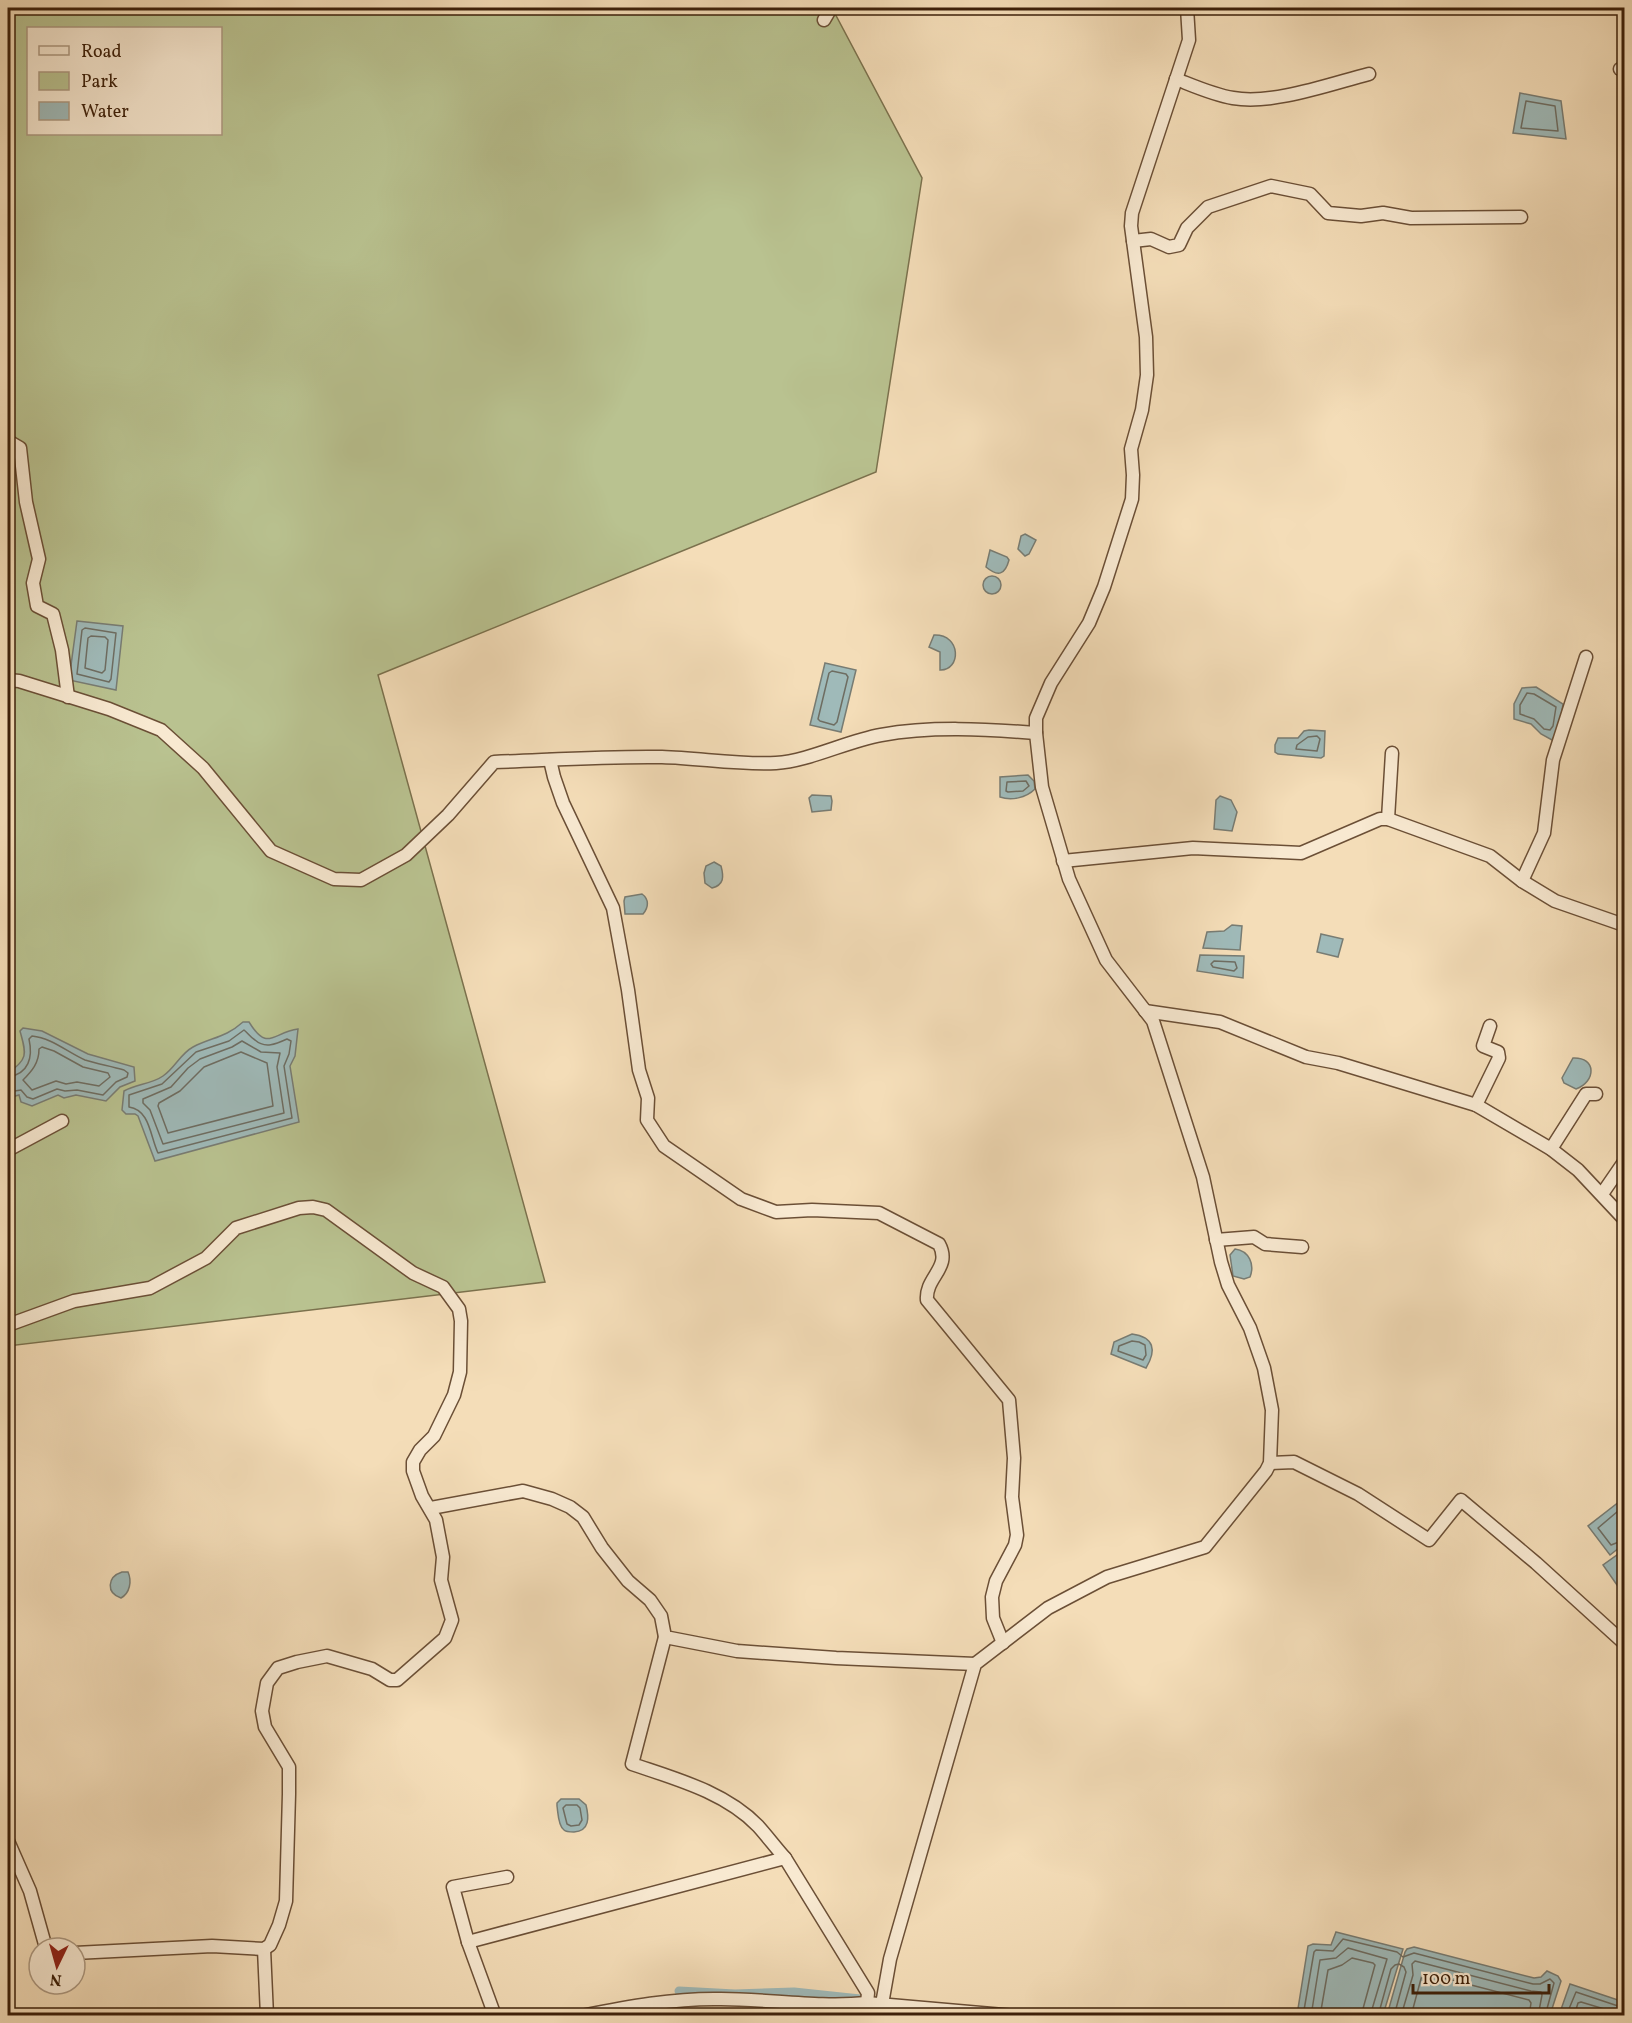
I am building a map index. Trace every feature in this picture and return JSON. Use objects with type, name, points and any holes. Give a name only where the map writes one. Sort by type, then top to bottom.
[{"type":"street","points":[[824,20],[831,8]]},
{"type":"street","points":[[882,2004],[890,1959],[975,1664],[1048,1608],[1107,1577],[1205,1547],[1270,1463],[1272,1410],[1264,1368],[1250,1328],[1228,1285],[1203,1177],[1153,1021],[1106,960],[1069,879],[1042,787],[1036,733],[1036,718],[1051,683],[1089,623],[1104,587],[1132,499],[1131,449],[1144,402],[1147,375],[1146,337],[1133,241],[1132,213],[1189,40],[1187,8]]},
{"type":"street","points":[[1176,80],[1230,98],[1251,100],[1294,94],[1369,74]]},
{"type":"street","points":[[1133,241],[1151,239],[1169,247],[1179,245],[1187,228],[1208,207],[1271,186],[1311,195],[1328,213],[1361,216],[1383,213],[1411,218],[1521,217]]},
{"type":"street","points":[[8,441],[20,448],[26,502],[39,558],[33,582],[37,606],[53,614],[62,650],[68,696]]},
{"type":"street","points":[[1522,881],[1544,833],[1553,760],[1586,657]]},
{"type":"street","points":[[8,680],[20,681],[68,696],[161,730],[203,768],[271,851],[334,879],[361,880],[406,855],[448,815],[494,762],[614,756],[778,763],[813,755],[859,740],[902,732],[978,728],[1036,733]]},
{"type":"street","points":[[1388,819],[1392,753]]},
{"type":"street","points":[[550,760],[563,803],[613,908],[628,990],[639,1070],[648,1098],[647,1120],[664,1146],[741,1199],[776,1212],[812,1210],[879,1213],[939,1244],[944,1258],[928,1287],[927,1300],[1009,1400],[1014,1458],[1012,1497],[1017,1535],[1015,1545],[996,1581],[992,1597],[993,1618],[1003,1643]]},
{"type":"street","points":[[1063,861],[1193,848],[1300,853],[1380,819],[1388,819],[1490,856],[1522,881],[1555,902],[1624,925]]},
{"type":"street","points":[[1145,1011],[1220,1022],[1306,1057],[1338,1063],[1476,1105],[1551,1149],[1578,1170],[1624,1219]]},
{"type":"street","points":[[1476,1105],[1499,1058],[1498,1052],[1484,1046],[1490,1026]]},
{"type":"street","points":[[1551,1149],[1586,1094],[1596,1094]]},
{"type":"street","points":[[8,1150],[62,1121]]},
{"type":"street","points":[[1602,1194],[1624,1162]]},
{"type":"street","points":[[8,1325],[35,1317],[74,1300],[150,1288],[206,1258],[236,1228],[299,1208],[313,1207],[326,1210],[413,1273],[443,1287],[459,1310],[461,1321],[460,1372],[454,1395],[434,1436],[415,1456],[413,1462],[413,1471],[422,1496],[436,1520],[443,1557],[441,1580],[452,1620],[445,1638],[397,1680],[390,1680],[372,1669],[327,1656],[278,1668],[267,1683],[262,1711],[265,1727],[289,1767],[286,1901],[270,1945],[264,1949],[212,1946],[87,1952]]},
{"type":"street","points":[[1216,1240],[1254,1237],[1265,1244],[1302,1247]]},
{"type":"street","points":[[1270,1463],[1294,1462],[1358,1494],[1429,1540],[1461,1500],[1536,1563],[1624,1643]]},
{"type":"street","points":[[431,1508],[523,1491],[552,1499],[570,1507],[584,1517],[602,1548],[627,1581],[650,1600],[661,1616],[665,1637],[633,1764],[685,1782],[713,1795],[744,1814],[758,1827],[785,1858],[868,1993],[867,2003]]},
{"type":"street","points":[[665,1637],[737,1651],[975,1664]]},
{"type":"street","points":[[8,1841],[30,1891],[43,1936]]},
{"type":"street","points":[[468,1942],[785,1858]]},
{"type":"street","points":[[495,2016],[468,1942],[453,1887],[507,1877]]},
{"type":"street","points":[[264,1949],[267,2016]]},
{"type":"street","points":[[581,2016],[650,2003],[720,1999],[841,2010],[867,2003],[1015,2016]]},
{"type":"green space","points":[[8,8],[832,8],[922,178],[876,472],[378,675],[545,1282],[8,1346]]},
{"type":"water","points":[[1520,93],[1561,101],[1566,139],[1513,133]]},
{"type":"water","points":[[1025,534],[1036,540],[1029,554],[1025,556],[1018,549],[1021,536]]},
{"type":"water","points":[[990,550],[1009,560],[1005,569],[1000,573],[986,567]]},
{"type":"water","points":[[988,576],[996,576],[1001,581],[999,592],[988,594],[983,589],[983,581]]},
{"type":"water","points":[[77,621],[123,626],[116,690],[69,680]]},
{"type":"water","points":[[934,635],[943,636],[954,646],[955,659],[947,669],[940,670],[940,652],[929,647]]},
{"type":"water","points":[[825,663],[856,670],[841,732],[810,725]]},
{"type":"water","points":[[1536,687],[1563,704],[1559,729],[1552,740],[1541,734],[1531,724],[1514,719],[1514,704],[1522,688]]},
{"type":"water","points":[[1304,731],[1325,731],[1324,756],[1321,758],[1275,752],[1278,738],[1298,738]]},
{"type":"water","points":[[1028,775],[1034,781],[1035,789],[1018,798],[1000,797],[1000,777]]},
{"type":"water","points":[[812,795],[831,796],[831,810],[812,812],[809,798]]},
{"type":"water","points":[[1220,796],[1231,800],[1237,812],[1232,831],[1214,829],[1216,800]]},
{"type":"water","points":[[714,862],[721,866],[723,877],[719,885],[712,888],[705,883],[704,873],[706,866]]},
{"type":"water","points":[[642,894],[647,903],[643,914],[625,914],[625,897]]},
{"type":"water","points":[[1232,925],[1242,926],[1240,950],[1203,948],[1207,932],[1224,931]]},
{"type":"water","points":[[1321,934],[1343,939],[1338,957],[1317,952]]},
{"type":"water","points":[[1200,955],[1244,956],[1243,978],[1197,971]]},
{"type":"water","points":[[243,1022],[249,1022],[261,1037],[266,1039],[298,1029],[295,1056],[290,1066],[299,1122],[155,1161],[138,1116],[126,1114],[122,1110],[124,1091],[159,1079],[188,1050],[230,1031]]},
{"type":"water","points":[[23,1028],[42,1031],[88,1054],[134,1067],[135,1081],[120,1087],[106,1101],[76,1095],[64,1098],[58,1095],[32,1106],[21,1102],[19,1095],[8,1098],[8,1073],[20,1064],[24,1055],[20,1031]]},
{"type":"water","points":[[1573,1058],[1586,1061],[1591,1070],[1587,1081],[1576,1089],[1564,1083],[1562,1078]]},
{"type":"water","points":[[1235,1249],[1244,1252],[1250,1259],[1252,1267],[1250,1277],[1244,1279],[1233,1276],[1230,1255]]},
{"type":"water","points":[[1132,1334],[1145,1338],[1151,1345],[1152,1356],[1146,1368],[1111,1354],[1114,1342]]},
{"type":"water","points":[[1624,1498],[1624,1544],[1610,1555],[1588,1526]]},
{"type":"water","points":[[1624,1550],[1624,1595],[1603,1565]]},
{"type":"water","points":[[122,1572],[128,1572],[130,1583],[128,1590],[121,1598],[113,1593],[110,1585],[113,1577]]},
{"type":"water","points":[[561,1799],[579,1799],[586,1805],[588,1819],[583,1829],[571,1832],[562,1828],[557,1806]]},
{"type":"water","points":[[1336,1932],[1403,1949],[1383,2015],[1297,2015],[1308,1946],[1331,1945]]},
{"type":"water","points":[[1414,1947],[1534,1978],[1541,1977],[1547,1971],[1558,1976],[1561,1981],[1550,2015],[1387,2015],[1405,1952]]},
{"type":"water","points":[[1570,1984],[1624,2002],[1622,2015],[1559,2015]]},
{"type":"waterway","points":[[679,1991],[735,1994],[794,1992],[860,1999]]}]
